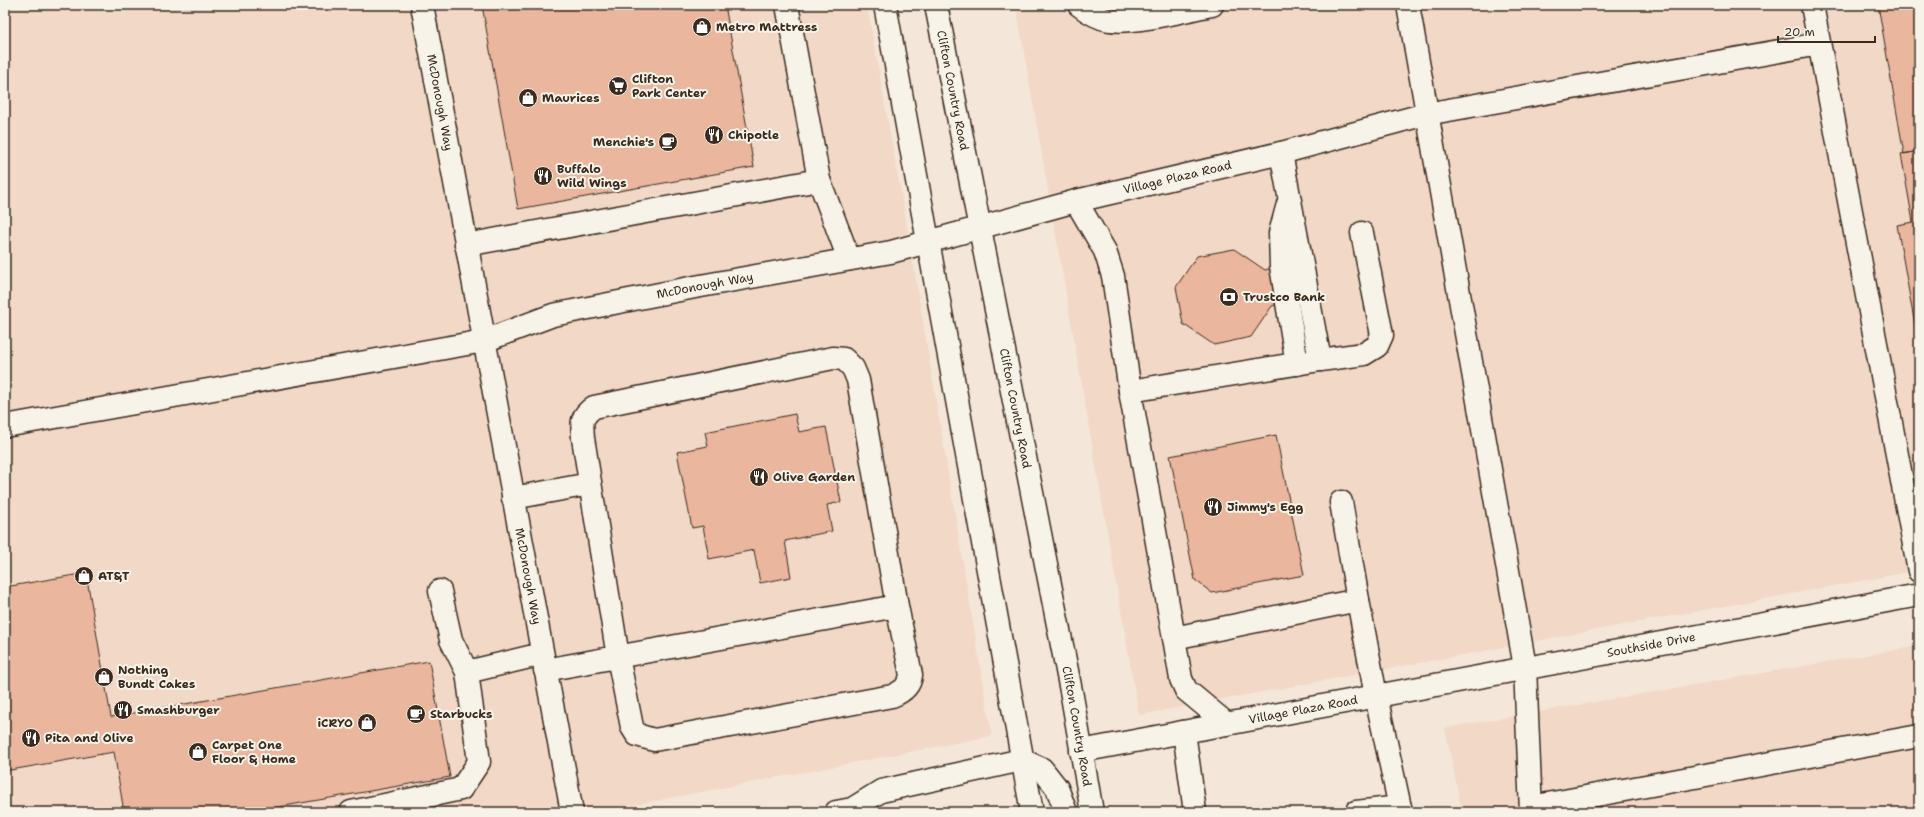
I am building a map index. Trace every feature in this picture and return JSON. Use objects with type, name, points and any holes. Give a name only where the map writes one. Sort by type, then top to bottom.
[{"type":"street","name":"McDonough Way","points":[[422,5],[572,812]]},
{"type":"street","points":[[787,5],[820,180],[849,259]]},
{"type":"street","points":[[885,5],[1032,812]]},
{"type":"street","name":"Clifton Country Road","points":[[936,5],[1072,696],[1092,812]]},
{"type":"street","points":[[1079,5],[1089,13],[1108,20],[1126,20],[1212,5]]},
{"type":"street","points":[[1408,5],[1426,114],[1525,667],[1531,810],[1919,736]]},
{"type":"street","points":[[1812,5],[1919,571]]},
{"type":"street","name":"Village Plaza Road","points":[[928,242],[1076,201],[1281,153],[1426,114],[1819,44]]},
{"type":"street","points":[[1281,153],[1320,360]]},
{"type":"street","points":[[466,244],[820,180]]},
{"type":"street","points":[[1289,200],[1280,233],[1281,266],[1297,364]]},
{"type":"street","points":[[1076,201],[1105,251],[1113,276],[1130,391],[1181,679],[1186,690],[1227,724]]},
{"type":"street","points":[[1130,391],[1364,354],[1376,346],[1382,336],[1362,233]]},
{"type":"street","name":"McDonough Way","points":[[484,341],[553,315],[695,287],[891,252],[928,242]]},
{"type":"street","points":[[5,426],[484,341]]},
{"type":"street","points":[[833,358],[844,359],[853,368],[858,380],[897,606],[911,675],[910,681],[902,692],[892,696],[861,702],[654,740],[637,735],[632,727],[618,657],[590,484],[582,422],[585,413],[594,407],[833,358]]},
{"type":"street","points":[[513,498],[590,484]]},
{"type":"street","points":[[1341,502],[1376,696],[1401,809],[1356,812]]},
{"type":"street","points":[[351,812],[461,789],[479,762],[466,672],[452,640],[440,591]]},
{"type":"street","name":"Southside Drive","points":[[1525,667],[1919,595]]},
{"type":"street","points":[[1174,638],[1358,600]]},
{"type":"street","points":[[466,672],[544,662],[618,657],[897,606]]},
{"type":"street","name":"Village Plaza Road","points":[[1081,751],[1525,667]]},
{"type":"street","points":[[1184,732],[1195,812]]},
{"type":"street","points":[[853,811],[881,790],[1022,760],[1042,769],[1057,788],[1066,812]]},
{"type":"shaded area","name":"Clifton Park Center","points":[[5,5],[867,5],[908,232],[992,736],[597,812],[5,812]]},
{"type":"shaded area","points":[[1016,5],[1919,5],[1919,570],[1139,715]]},
{"type":"shaded area","points":[[1919,646],[1919,812],[1462,812],[1445,728]]},
{"type":"building","name":"Clifton Park Center","points":[[482,5],[725,5],[754,167],[518,209]]},
{"type":"building","points":[[1878,5],[1919,5],[1919,151],[1904,154]]},
{"type":"building","points":[[1919,151],[1919,348],[1897,225],[1913,222],[1901,154]]},
{"type":"building","points":[[1234,249],[1265,270],[1281,266],[1300,300],[1272,306],[1251,337],[1214,345],[1183,324],[1176,287],[1197,256]]},
{"type":"building","name":"Olive Garden","points":[[795,414],[799,432],[826,427],[841,502],[827,505],[832,531],[785,541],[791,577],[760,583],[754,550],[709,559],[703,526],[692,528],[677,452],[708,446],[705,432]]},
{"type":"building","points":[[1276,435],[1304,575],[1212,593],[1195,580],[1170,456]]},
{"type":"building","points":[[86,573],[111,717],[429,661],[450,777],[250,812],[124,812],[114,752],[5,771],[5,587]]},
{"type":"place","name":"Metro Mattress","points":[[702,27]]},
{"type":"place","name":"Clifton Park Center","points":[[618,86]]},
{"type":"place","name":"Maurices","points":[[528,98]]},
{"type":"place","name":"Chipotle","points":[[714,135]]},
{"type":"place","name":"Menchie's","points":[[668,142]]},
{"type":"place","name":"Buffalo Wild Wings","points":[[543,176]]},
{"type":"place","name":"Trustco Bank","points":[[1229,297]]},
{"type":"place","name":"Olive Garden","points":[[759,477]]},
{"type":"place","name":"Jimmy's Egg","points":[[1213,507]]},
{"type":"place","name":"AT&T","points":[[84,576]]},
{"type":"place","name":"Nothing Bundt Cakes","points":[[104,677]]},
{"type":"place","name":"Smashburger","points":[[123,710]]},
{"type":"place","name":"Starbucks","points":[[416,714]]},
{"type":"place","name":"iCRYO","points":[[367,723]]},
{"type":"place","name":"Pita and Olive","points":[[31,738]]},
{"type":"place","name":"Carpet One Floor & Home","points":[[198,752]]}]
